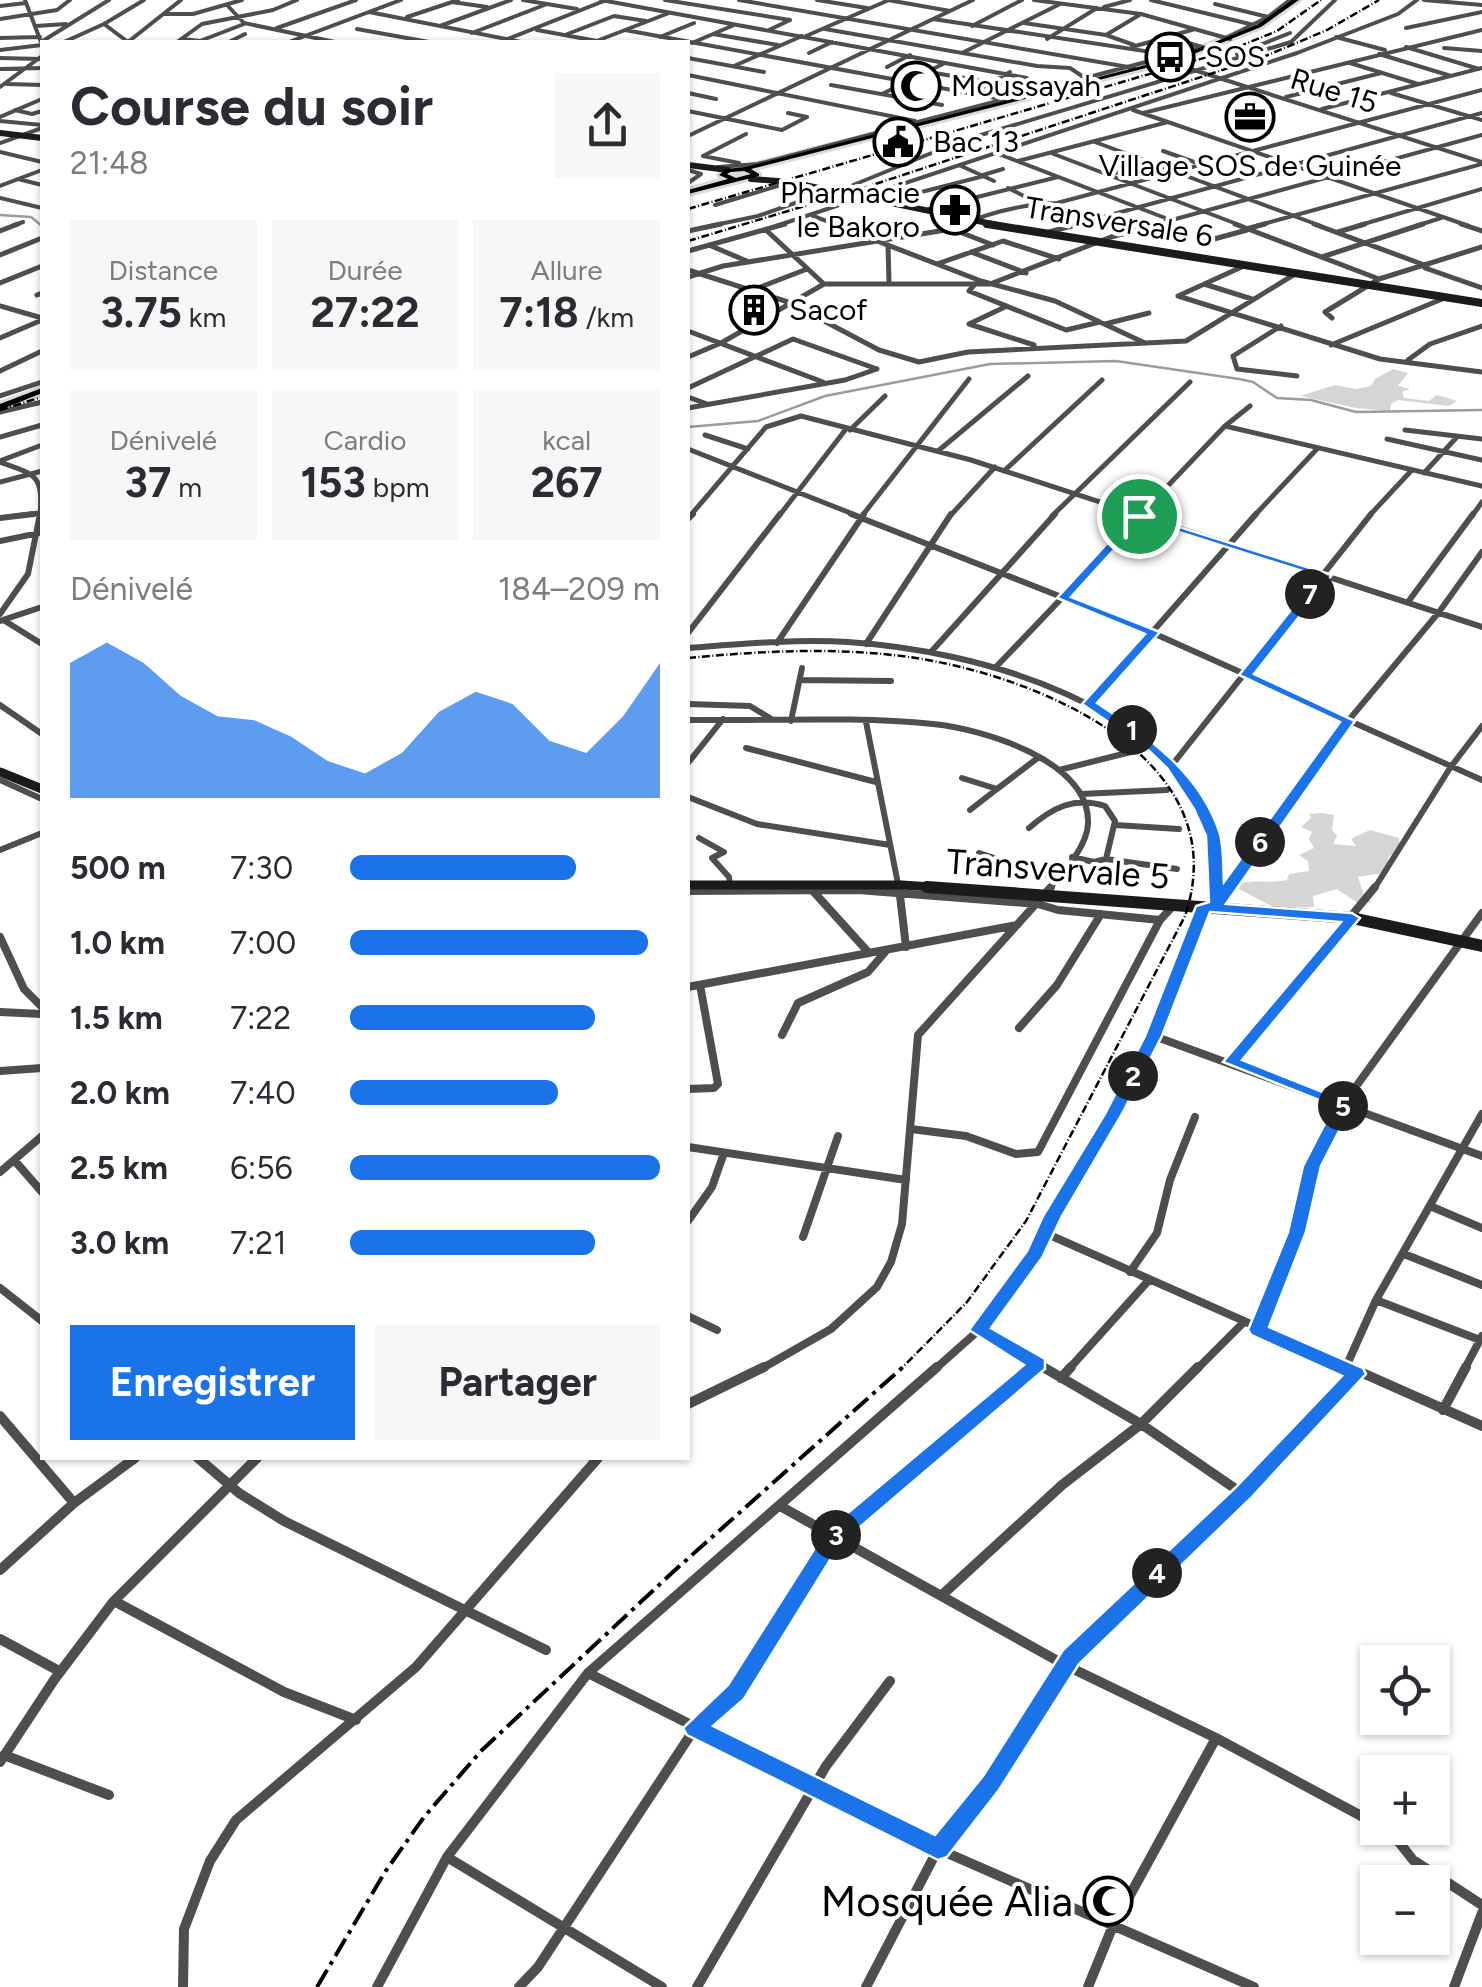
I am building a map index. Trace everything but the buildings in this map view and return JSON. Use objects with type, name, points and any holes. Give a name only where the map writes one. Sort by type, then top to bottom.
[{"type":"main road","points":[[690,188],[736,180],[751,172],[921,122],[1175,59],[1256,25],[1293,0]]},
{"type":"main road","points":[[690,166],[751,172],[1175,59],[1257,31],[1304,0]]},
{"type":"main road","points":[[0,133],[40,138]]},
{"type":"main road","points":[[721,172],[736,180]]},
{"type":"main road","points":[[690,187],[721,172]]},
{"type":"main road","name":"Transversale 6","points":[[751,172],[977,220],[1100,241]]},
{"type":"main road","name":"Transversale 6","points":[[867,196],[977,220],[1482,301]]},
{"type":"main road","name":"Transversale 6","points":[[1248,264],[1482,301]]},
{"type":"main road","points":[[0,404],[40,387]]},
{"type":"main road","points":[[0,772],[40,789]]},
{"type":"main road","name":"Transvervale 5","points":[[690,888],[808,886],[902,889],[1041,901],[1218,904],[1352,918],[1482,949]]},
{"type":"street","points":[[0,19],[57,10],[70,0]]},
{"type":"street","points":[[47,40],[109,0]]},
{"type":"street","points":[[76,40],[144,0]]},
{"type":"street","points":[[131,40],[182,0]]},
{"type":"street","points":[[165,14],[193,14],[242,0]]},
{"type":"street","points":[[181,40],[202,24],[273,10],[297,0]]},
{"type":"street","points":[[272,29],[356,0]]},
{"type":"street","points":[[296,40],[401,0]]},
{"type":"street","points":[[439,26],[511,0]]},
{"type":"street","points":[[523,0],[582,10]]},
{"type":"street","points":[[369,12],[505,40],[603,0],[1027,78]]},
{"type":"street","points":[[665,0],[790,20],[768,30]]},
{"type":"street","points":[[601,40],[700,0]]},
{"type":"street","points":[[739,0],[1136,68]]},
{"type":"street","points":[[817,0],[869,9]]},
{"type":"street","points":[[734,66],[889,0],[950,10]]},
{"type":"street","points":[[690,135],[969,0]]},
{"type":"street","points":[[972,26],[1022,0]]},
{"type":"street","points":[[1034,0],[1141,14],[1228,38]]},
{"type":"street","points":[[1046,39],[1099,9],[1130,0]]},
{"type":"street","points":[[1152,0],[1256,25],[1293,0]]},
{"type":"street","points":[[1167,3],[1177,0]]},
{"type":"street","points":[[1227,7],[1238,0]]},
{"type":"street","points":[[690,231],[758,216],[961,142],[1291,42],[1335,0]]},
{"type":"street","points":[[690,250],[814,216],[1133,110],[1398,14],[1421,0],[1482,5]]},
{"type":"street","points":[[403,18],[455,1],[490,8]]},
{"type":"street","points":[[0,6],[25,2],[41,40]]},
{"type":"street","points":[[472,33],[546,4]]},
{"type":"street","points":[[882,94],[1060,4]]},
{"type":"street","points":[[1215,4],[1268,17]]},
{"type":"street","points":[[227,5],[244,24]]},
{"type":"street","points":[[1406,28],[1482,12]]},
{"type":"street","points":[[1106,34],[1141,14]]},
{"type":"street","points":[[565,35],[614,16],[648,21]]},
{"type":"street","points":[[933,20],[1046,39],[1131,47],[1196,29]]},
{"type":"street","points":[[660,37],[694,23]]},
{"type":"street","points":[[36,26],[71,24]]},
{"type":"street","points":[[104,24],[125,40]]},
{"type":"street","points":[[204,40],[234,24],[244,24],[323,40]]},
{"type":"street","points":[[690,44],[736,24]]},
{"type":"street","points":[[1024,24],[1106,34],[1131,47]]},
{"type":"street","points":[[825,28],[1070,68],[1089,80]]},
{"type":"street","points":[[357,29],[416,40]]},
{"type":"street","points":[[532,29],[587,40]]},
{"type":"street","points":[[625,30],[673,40]]},
{"type":"street","points":[[1143,113],[1376,52],[1482,30]]},
{"type":"street","points":[[1246,56],[1237,54],[1290,32]]},
{"type":"street","points":[[234,40],[245,34]]},
{"type":"street","points":[[713,34],[780,45]]},
{"type":"street","points":[[1166,36],[1202,47]]},
{"type":"street","points":[[1336,37],[1385,50]]},
{"type":"street","points":[[0,38],[40,43]]},
{"type":"street","points":[[397,40],[404,38]]},
{"type":"street","points":[[492,40],[498,38]]},
{"type":"street","points":[[1175,59],[1228,38]]},
{"type":"street","points":[[809,53],[834,41]]},
{"type":"street","points":[[0,50],[40,43]]},
{"type":"street","points":[[690,44],[1008,100]]},
{"type":"street","points":[[1404,46],[1480,68]]},
{"type":"street","name":"Rue 15","points":[[1131,47],[1482,163]]},
{"type":"street","points":[[1444,48],[1482,49]]},
{"type":"street","points":[[1376,52],[1451,76]]},
{"type":"street","points":[[887,67],[910,55]]},
{"type":"street","points":[[0,58],[40,58]]},
{"type":"street","points":[[690,58],[764,72]]},
{"type":"street","points":[[2,85],[40,59]]},
{"type":"street","points":[[1346,62],[1418,84]]},
{"type":"street","points":[[0,69],[40,68]]},
{"type":"street","points":[[1320,110],[1480,68]]},
{"type":"street","points":[[928,71],[1023,88]]},
{"type":"street","points":[[972,94],[1010,72]]},
{"type":"street","points":[[1282,98],[1381,73]]},
{"type":"street","points":[[690,75],[921,122]]},
{"type":"street","points":[[2,85],[40,86]]},
{"type":"street","points":[[831,86],[942,105]]},
{"type":"street","points":[[690,274],[952,228],[989,214],[1129,183],[1482,90]]},
{"type":"street","points":[[1389,92],[1482,120]]},
{"type":"street","points":[[690,94],[716,98]]},
{"type":"street","points":[[0,119],[40,100]]},
{"type":"street","points":[[15,110],[32,114],[40,111]]},
{"type":"street","points":[[1133,110],[1482,230]]},
{"type":"street","points":[[690,111],[785,130],[807,118],[788,113]]},
{"type":"street","points":[[1049,232],[1482,113]]},
{"type":"street","points":[[0,119],[40,126]]},
{"type":"street","points":[[1018,161],[1168,122]]},
{"type":"street","points":[[0,143],[40,127]]},
{"type":"street","points":[[746,134],[703,156],[751,172]]},
{"type":"street","points":[[690,356],[721,343],[824,284],[990,284],[1100,241],[1482,135]]},
{"type":"street","points":[[1094,142],[1482,288]]},
{"type":"street","points":[[1163,150],[1200,164]]},
{"type":"street","points":[[0,152],[40,162]]},
{"type":"street","points":[[996,153],[1173,221]]},
{"type":"street","points":[[1051,153],[1322,257],[1375,283]]},
{"type":"street","points":[[1203,242],[1482,163]]},
{"type":"street","points":[[960,165],[994,180]]},
{"type":"street","points":[[690,167],[701,174],[690,186]]},
{"type":"street","points":[[890,200],[1003,169]]},
{"type":"street","points":[[1108,175],[1128,170]]},
{"type":"street","points":[[0,186],[40,171]]},
{"type":"street","points":[[929,208],[1058,177]]},
{"type":"street","points":[[18,179],[40,184]]},
{"type":"street","points":[[715,205],[793,182]]},
{"type":"street","points":[[1008,188],[1040,204]]},
{"type":"street","points":[[1338,232],[1482,189]]},
{"type":"street","points":[[0,198],[40,208]]},
{"type":"street","points":[[814,216],[990,284],[1055,302],[1146,343]]},
{"type":"street","points":[[1322,257],[1444,217]]},
{"type":"street","points":[[0,231],[23,222]]},
{"type":"street","points":[[952,228],[992,244]]},
{"type":"street","points":[[766,230],[824,284]]},
{"type":"street","points":[[0,252],[40,239]]},
{"type":"street","points":[[937,264],[1004,241],[1059,259]]},
{"type":"street","points":[[709,245],[750,262]]},
{"type":"street","points":[[888,245],[890,282]]},
{"type":"street","points":[[1332,318],[1325,312],[1332,305],[1375,283],[1482,247]]},
{"type":"street","points":[[971,252],[1026,273]]},
{"type":"street","points":[[1248,264],[1178,296],[1380,359],[1482,369]]},
{"type":"street","points":[[0,283],[40,267]]},
{"type":"street","points":[[750,291],[807,269]]},
{"type":"street","points":[[698,274],[788,302],[879,350],[915,362],[1038,347],[1186,342],[1295,274]]},
{"type":"street","points":[[975,284],[969,290],[1066,330],[1149,313]]},
{"type":"street","points":[[1204,284],[1252,299]]},
{"type":"street","points":[[1331,344],[1447,297]]},
{"type":"street","points":[[1007,306],[969,324],[1038,347]]},
{"type":"street","points":[[2,308],[40,318]]},
{"type":"street","points":[[0,338],[40,320]]},
{"type":"street","points":[[1281,326],[1233,356],[1237,368],[1297,376]]},
{"type":"street","points":[[1408,360],[1430,344],[1482,326]]},
{"type":"street","points":[[690,332],[827,383]]},
{"type":"street","points":[[690,387],[793,339],[877,370],[690,408]]},
{"type":"street","points":[[0,371],[40,353]]},
{"type":"street","points":[[938,451],[1028,376]]},
{"type":"street","points":[[777,643],[861,517],[970,380]]},
{"type":"street","points":[[1004,471],[1102,380]]},
{"type":"street","points":[[931,652],[996,572],[1071,493],[1190,382]]},
{"type":"street","points":[[690,630],[848,429],[885,396]]},
{"type":"street","points":[[690,398],[710,404]]},
{"type":"street","points":[[0,404],[40,402]]},
{"type":"street","points":[[996,667],[1225,426],[1250,406]]},
{"type":"street","points":[[690,517],[766,428],[802,416],[995,468],[1482,627]]},
{"type":"street","points":[[0,437],[40,426]]},
{"type":"street","points":[[1225,426],[1482,486]]},
{"type":"street","points":[[1404,430],[1482,439]]},
{"type":"street","points":[[705,435],[748,449]]},
{"type":"street","points":[[1424,473],[1456,438]]},
{"type":"street","points":[[1388,440],[1482,460]]},
{"type":"street","points":[[0,461],[40,446]]},
{"type":"street","points":[[690,450],[1154,632],[1482,780]]},
{"type":"street","points":[[1089,704],[1316,450]]},
{"type":"street","points":[[0,461],[33,474],[40,484]]},
{"type":"street","points":[[866,644],[928,545],[970,489],[995,468]]},
{"type":"street","points":[[1172,766],[1372,512],[1412,470]]},
{"type":"street","points":[[0,482],[40,472]]},
{"type":"street","points":[[1408,602],[1482,502]]},
{"type":"street","points":[[40,504],[40,516]]},
{"type":"street","points":[[0,518],[39,513]]},
{"type":"street","points":[[1,616],[28,574],[40,529]]},
{"type":"street","points":[[0,540],[39,533]]},
{"type":"street","points":[[1218,904],[1348,721],[1439,612],[1482,552]]},
{"type":"street","points":[[1,616],[40,607]]},
{"type":"street","points":[[1,616],[40,643]]},
{"type":"street","points":[[690,648],[866,644],[931,652],[996,667],[1089,704],[1131,729],[1172,766],[1201,809],[1214,836],[1218,904]]},
{"type":"street","points":[[791,721],[802,668]]},
{"type":"street","points":[[801,680],[891,681]]},
{"type":"street","points":[[690,704],[750,706],[774,720]]},
{"type":"street","points":[[0,705],[40,733]]},
{"type":"street","points":[[690,720],[934,724],[968,730],[1060,770],[1082,798],[1088,828],[1041,901],[918,1035],[912,1062],[915,1089],[904,1218],[891,1264],[866,1302],[823,1334],[690,1403]]},
{"type":"street","points":[[690,761],[723,720]]},
{"type":"street","points":[[866,722],[902,889],[906,947]]},
{"type":"street","points":[[1231,1062],[1352,918],[1482,726]]},
{"type":"street","points":[[746,748],[876,782]]},
{"type":"street","points":[[1060,770],[1132,752]]},
{"type":"street","points":[[970,810],[1039,758]]},
{"type":"street","points":[[962,778],[997,789]]},
{"type":"street","points":[[0,780],[40,798]]},
{"type":"street","points":[[1029,828],[1059,804],[1167,790]]},
{"type":"street","points":[[690,798],[757,824],[890,846]]},
{"type":"street","points":[[1082,798],[1105,806],[1115,825],[1106,859]]},
{"type":"street","points":[[1115,825],[1179,828]]},
{"type":"street","points":[[0,850],[40,833]]},
{"type":"street","points":[[699,838],[724,852],[712,858],[730,885]]},
{"type":"street","points":[[979,853],[1056,880]]},
{"type":"street","points":[[1072,857],[1177,869]]},
{"type":"street","points":[[690,888],[808,886],[869,952]]},
{"type":"street","points":[[1041,901],[1100,914],[1160,920]]},
{"type":"street","points":[[911,1129],[966,1136],[1016,1154],[1038,1152],[1160,920],[1173,906]]},
{"type":"street","points":[[377,1987],[446,1857],[588,1673],[979,1330],[1036,1254],[1154,1036],[1204,906]]},
{"type":"street","points":[[1258,1330],[1297,1232],[1312,1166],[1344,1104],[1482,913]]},
{"type":"street","points":[[1019,1028],[1057,985],[1100,914]]},
{"type":"street","points":[[690,987],[1018,924]]},
{"type":"street","points":[[0,937],[24,989],[40,1008]]},
{"type":"street","points":[[782,1035],[798,1003],[868,972],[888,950]]},
{"type":"street","points":[[690,1089],[714,1088],[718,1084],[700,985]]},
{"type":"street","points":[[0,1012],[40,1010]]},
{"type":"street","points":[[1154,1036],[1482,1156]]},
{"type":"street","points":[[0,1072],[40,1068]]},
{"type":"street","points":[[866,1987],[938,1849],[991,1783],[1065,1665],[1242,1494],[1351,1371],[1376,1300],[1482,1114]]},
{"type":"street","points":[[1130,1272],[1156,1234],[1170,1180],[1195,1118]]},
{"type":"street","points":[[803,1237],[838,1136]]},
{"type":"street","points":[[0,1172],[40,1138]]},
{"type":"street","points":[[690,1147],[906,1180]]},
{"type":"street","points":[[690,1218],[712,1187],[724,1153]]},
{"type":"street","points":[[15,1161],[40,1190]]},
{"type":"street","points":[[1430,1206],[1482,1228]]},
{"type":"street","points":[[1045,1233],[1482,1426]]},
{"type":"street","points":[[1404,1254],[1482,1285]]},
{"type":"street","points":[[1061,1378],[1149,1280]]},
{"type":"street","points":[[0,1288],[40,1319]]},
{"type":"street","points":[[1376,1300],[1481,1338],[1444,1410]]},
{"type":"street","points":[[690,1317],[716,1330]]},
{"type":"street","points":[[942,1595],[1062,1485],[1141,1424],[1243,1323]]},
{"type":"street","points":[[979,1330],[1141,1424],[1242,1494]]},
{"type":"street","points":[[520,1987],[538,1967],[695,1728],[736,1692],[832,1538],[1038,1364]]},
{"type":"street","points":[[0,1416],[74,1504]]},
{"type":"street","points":[[0,1570],[74,1504],[133,1460]]},
{"type":"street","points":[[200,1460],[228,1488],[260,1510],[465,1607],[546,1650]]},
{"type":"street","points":[[109,1795],[2,1759],[59,1671],[114,1601],[158,1553],[256,1460]]},
{"type":"street","points":[[183,1987],[184,1929],[210,1862],[236,1820],[416,1667],[596,1460]]},
{"type":"street","points":[[780,1506],[1065,1665],[1216,1738],[1360,1815]]},
{"type":"street","points":[[114,1601],[284,1692],[356,1720]]},
{"type":"street","points":[[0,1639],[59,1671]]},
{"type":"street","points":[[588,1673],[938,1849],[1254,1987]]},
{"type":"street","points":[[697,1987],[813,1788],[890,1681]]},
{"type":"street","points":[[1088,1987],[1112,1928],[1216,1738]]},
{"type":"street","points":[[1401,1845],[1413,1860],[1482,1905]]},
{"type":"street","points":[[446,1857],[566,1925],[662,1987]]},
{"type":"street","points":[[1454,1987],[1482,1913]]},
{"type":"shaded area","points":[[1393,369],[1408,373],[1398,386],[1410,389],[1402,392],[1404,398],[1429,401],[1437,395],[1457,401],[1449,406],[1398,400],[1391,404],[1390,411],[1300,396],[1335,385],[1356,389],[1371,386],[1375,379]]},
{"type":"shaded area","points":[[1309,814],[1334,815],[1332,830],[1337,836],[1333,844],[1356,846],[1351,839],[1370,830],[1399,838],[1401,852],[1388,856],[1389,872],[1358,877],[1364,895],[1372,902],[1359,904],[1337,889],[1313,896],[1314,907],[1275,908],[1239,889],[1239,884],[1287,880],[1289,874],[1309,871],[1308,861],[1299,855],[1314,848],[1309,839],[1312,832],[1301,827],[1311,818]]},
{"type":"waterway","points":[[0,215],[31,217],[40,224]]},
{"type":"waterway","points":[[690,427],[758,421],[825,396],[990,364],[1116,361],[1239,379],[1253,382],[1277,398],[1311,400],[1356,412],[1482,410]]},
{"type":"railway","points":[[690,208],[1228,51],[1277,31],[1321,0]]},
{"type":"railway","points":[[690,240],[848,193],[1268,55],[1327,30],[1379,0]]},
{"type":"railway","points":[[0,410],[40,398]]},
{"type":"railway","points":[[690,658],[798,651],[881,654],[958,666],[1012,682],[1065,704],[1113,733],[1154,768],[1182,810],[1194,860],[1185,916],[1026,1221],[967,1302],[903,1367]]},
{"type":"railway","points":[[317,1987],[385,1872],[424,1817],[481,1751],[674,1571],[903,1367]]},
{"type":"place","name":"SOS","points":[[1170,57]]},
{"type":"place","name":"Moussayah","points":[[916,86]]},
{"type":"place","name":"Village SOS de Guinée","points":[[1250,117]]},
{"type":"place","name":"Bac 13","points":[[898,142]]},
{"type":"place","name":"Pharmacie le Bakoro","points":[[955,210]]},
{"type":"place","name":"Sacof","points":[[754,310]]},
{"type":"place","name":"Mosquée Alia","points":[[1108,1901]]},
{"type":"route","points":[[1139,516],[1063,598],[1154,632],[1089,704],[1150,744],[1172,766],[1201,809],[1214,836],[1218,908],[1204,906],[1154,1036],[1114,1114],[1052,1216],[1036,1254],[979,1330],[1038,1364],[832,1538],[736,1692],[695,1728],[938,1849],[991,1783],[1071,1657],[1242,1494],[1356,1374],[1258,1330],[1297,1232],[1312,1166],[1344,1104],[1231,1062],[1352,918],[1218,908],[1219,900],[1348,721],[1246,675],[1326,575],[1139,516]]}]
